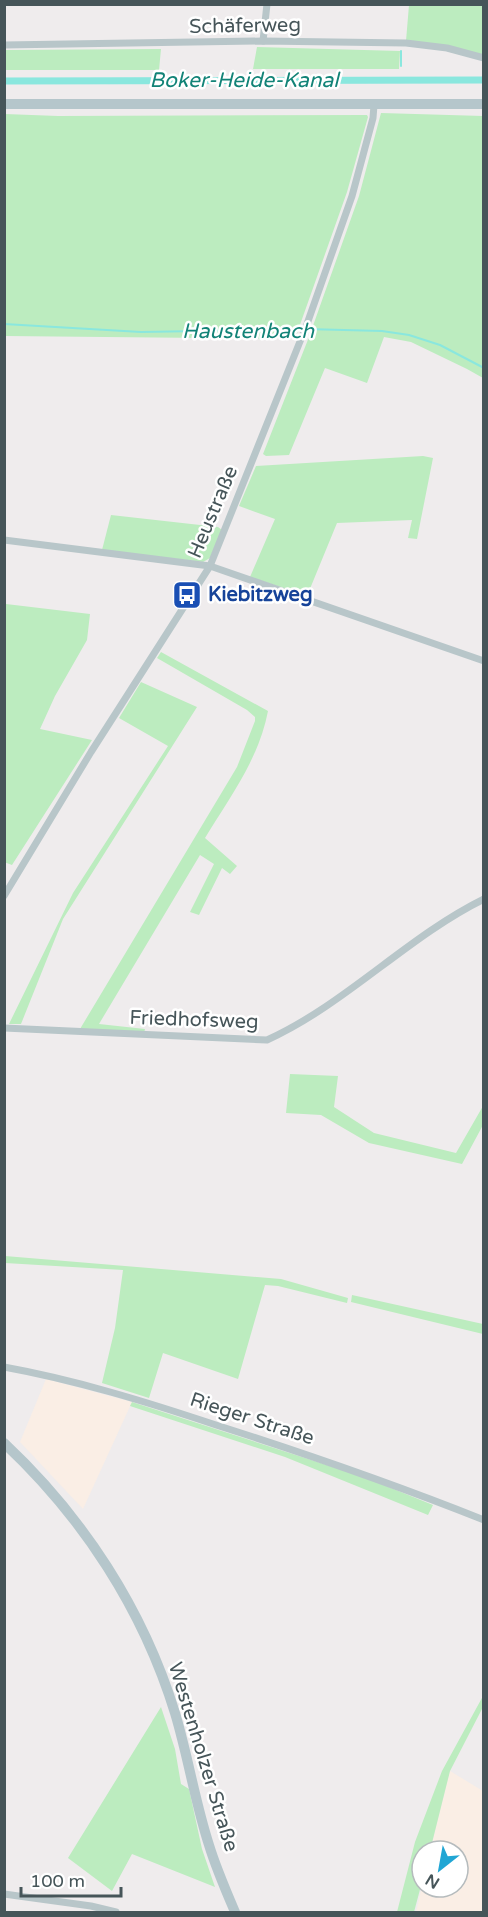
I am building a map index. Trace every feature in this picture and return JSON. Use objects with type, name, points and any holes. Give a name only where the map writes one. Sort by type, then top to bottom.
[{"type":"main road","points":[[4,104],[483,104]]},
{"type":"main road","name":"Westenholzer Straße","points":[[4,1443],[69,1511],[109,1567],[153,1653],[175,1712],[209,1845],[236,1912]]},
{"type":"street","points":[[263,41],[267,4]]},
{"type":"street","name":"Schäferweg","points":[[4,45],[263,41],[406,42],[447,48],[483,58]]},
{"type":"street","name":"Heustraße","points":[[4,896],[91,752],[210,566],[307,324],[352,195],[373,118],[374,105]]},
{"type":"street","points":[[4,540],[210,566],[483,661]]},
{"type":"street","name":"Friedhofsweg","points":[[4,1028],[267,1040],[284,1032],[345,993],[453,914],[483,899]]},
{"type":"street","name":"Rieger Straße","points":[[4,1367],[48,1375],[184,1414],[365,1474],[483,1520]]},
{"type":"street","points":[[4,1894],[91,1906],[116,1912]]},
{"type":"street","points":[[229,1895],[230,1912]]},
{"type":"shaded area","points":[[46,1379],[132,1402],[83,1509],[20,1442]]},
{"type":"shaded area","points":[[450,1771],[483,1791],[483,1912],[416,1912],[419,1899],[470,1899],[470,1839],[433,1839]]},
{"type":"green space","points":[[409,5],[483,5],[483,55],[406,41]]},
{"type":"green space","points":[[257,47],[400,51],[399,69],[253,69]]},
{"type":"green space","points":[[161,49],[159,70],[5,70],[5,50]]},
{"type":"green space","points":[[381,113],[483,116],[483,378],[411,342],[384,337],[367,383],[325,368],[289,455],[266,456],[263,454],[309,337],[359,196]]},
{"type":"green space","points":[[5,114],[58,116],[367,115],[347,192],[295,339],[5,336]]},
{"type":"green space","points":[[423,456],[433,458],[417,539],[408,538],[412,520],[337,523],[307,596],[250,577],[275,519],[239,506],[256,466]]},
{"type":"green space","points":[[111,515],[218,527],[222,530],[210,558],[203,562],[102,550]]},
{"type":"green space","points":[[6,604],[90,614],[87,640],[55,696],[40,729],[92,740],[12,865],[4,862]]},
{"type":"green space","points":[[161,652],[268,711],[264,729],[251,761],[205,838],[237,866],[230,874],[222,868],[199,915],[190,912],[214,864],[200,855],[99,1024],[145,1029],[144,1033],[80,1029],[237,767],[255,721],[255,717],[247,710],[157,658]]},
{"type":"green space","points":[[141,682],[197,707],[63,919],[21,1024],[9,1024],[73,893],[168,746],[119,718]]},
{"type":"green space","points":[[290,1074],[338,1076],[334,1107],[374,1133],[456,1153],[483,1106],[483,1125],[462,1164],[369,1143],[321,1115],[286,1113]]},
{"type":"green space","points":[[5,1256],[281,1279],[348,1298],[347,1303],[278,1286],[265,1285],[238,1379],[163,1353],[149,1398],[102,1383],[115,1328],[123,1270],[5,1263]]},
{"type":"green space","points":[[352,1295],[483,1324],[483,1334],[351,1302]]},
{"type":"green space","points":[[132,1402],[364,1477],[433,1505],[428,1515],[285,1457],[130,1406]]},
{"type":"green space","points":[[483,1696],[483,1707],[450,1771],[433,1839],[416,1839],[442,1771]]},
{"type":"green space","points":[[161,1707],[175,1749],[181,1784],[189,1789],[202,1849],[215,1887],[132,1854],[112,1891],[68,1858]]},
{"type":"green space","points":[[410,1861],[410,1899],[417,1899],[414,1912],[397,1912]]},
{"type":"waterway","points":[[401,51],[401,66]]},
{"type":"waterway","name":"Boker-Heide-Kanal","points":[[4,81],[484,80]]},
{"type":"waterway","name":"Haustenbach","points":[[4,324],[141,332],[306,329],[382,331],[409,335],[440,345],[484,368]]},
{"type":"place","name":"Kiebitzweg","points":[[187,595]]}]
